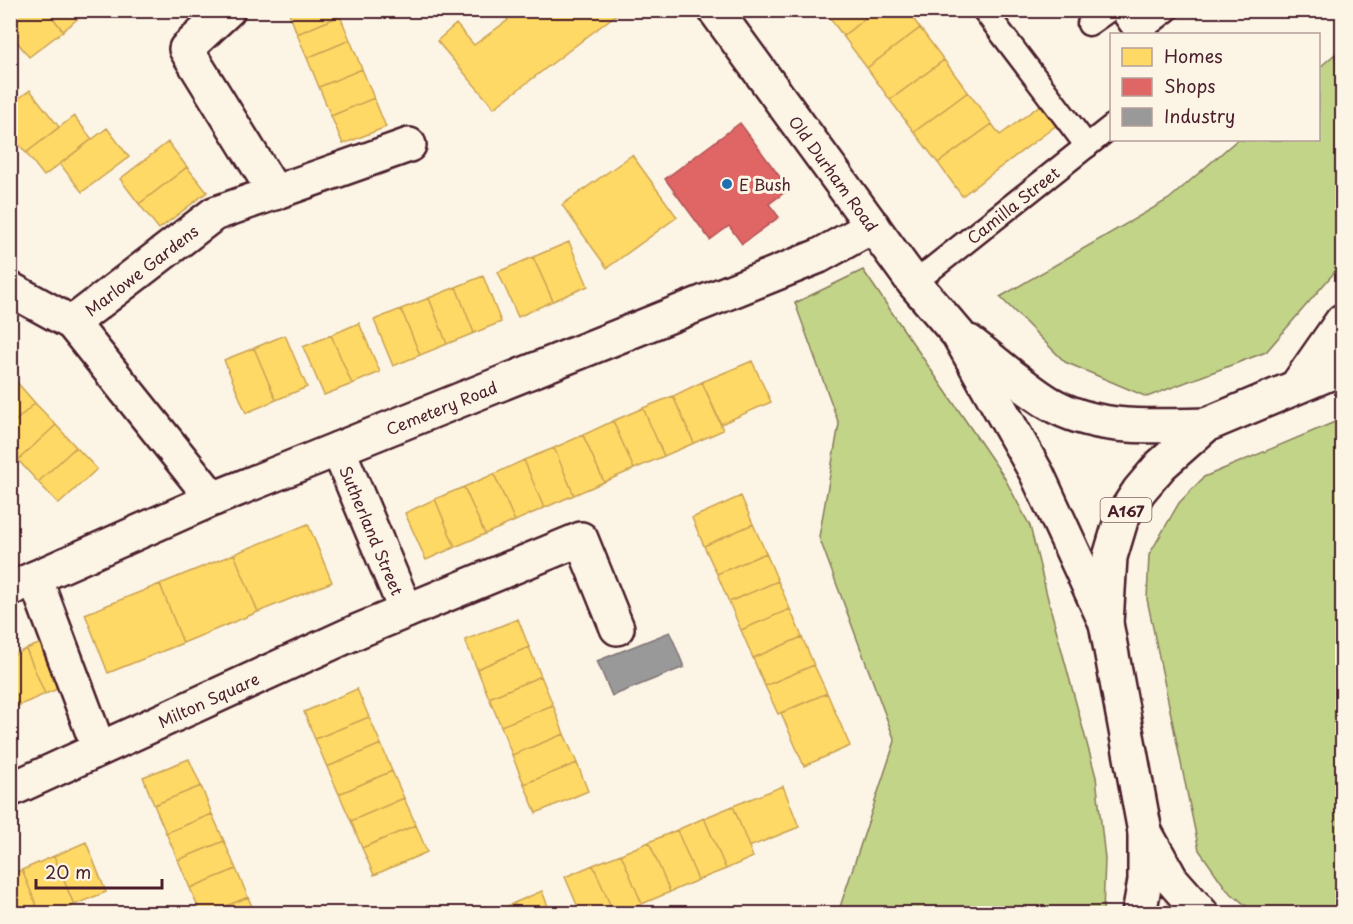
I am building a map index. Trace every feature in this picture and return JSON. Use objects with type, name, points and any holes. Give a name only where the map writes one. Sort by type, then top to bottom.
[{"type":"street","points":[[228,10],[186,49],[275,193]]},
{"type":"street","name":"Old Durham Road","points":[[715,10],[914,283],[958,334],[1037,474],[1106,623]]},
{"type":"street","name":"Marlowe Gardens","points":[[10,289],[72,323],[214,214],[409,145]]},
{"type":"street","name":"Cemetery Road","points":[[23,583],[213,499],[819,256],[873,226]]},
{"type":"street","points":[[1296,387],[1342,321]]},
{"type":"street","points":[[72,323],[213,499]]},
{"type":"street","name":"Old Durham Road","points":[[958,334],[1050,403],[1090,420],[1135,427],[1206,425]]},
{"type":"street","name":"A167","points":[[1202,914],[1171,879],[1145,832],[1106,623],[1110,557],[1122,516],[1139,491],[1161,465],[1206,425],[1342,368]]},
{"type":"street","name":"Sutherland Street","points":[[339,449],[406,611]]},
{"type":"street","name":"Milton Square","points":[[10,790],[406,611],[581,539],[617,628]]},
{"type":"street","points":[[23,583],[99,749]]},
{"type":"street","points":[[1139,914],[1145,881],[1145,832]]},
{"type":"lane","points":[[984,10],[1087,146]]},
{"type":"lane","points":[[1089,24],[1109,10]]},
{"type":"lane","points":[[1121,10],[1137,33],[1167,10]]},
{"type":"lane","name":"Camilla Street","points":[[914,283],[1110,128]]},
{"type":"green space","points":[[1335,54],[1342,120],[1342,255],[1339,267],[1266,352],[1147,397],[1065,362],[1000,297],[1169,199],[1236,141],[1320,141],[1320,67]]},
{"type":"green space","points":[[863,270],[1004,477],[1030,526],[1096,777],[1105,859],[1103,913],[838,913],[895,741],[819,537],[839,424],[795,303]]},
{"type":"green space","points":[[1342,419],[1342,913],[1255,913],[1227,890],[1199,850],[1147,599],[1149,555],[1179,503],[1204,477]]},
{"type":"building: Homes","points":[[47,10],[63,31],[29,57],[10,33],[10,11]]},
{"type":"building: Homes","points":[[47,10],[88,10],[63,31]]},
{"type":"building: Homes","points":[[288,10],[339,10],[340,16],[297,34]]},
{"type":"building: Homes","points":[[501,10],[622,10],[494,108],[437,41],[456,24],[474,45],[508,20]]},
{"type":"building: Homes","points":[[824,10],[876,10],[843,36]]},
{"type":"building: Homes","points":[[876,10],[907,10],[920,28],[867,68],[843,36]]},
{"type":"building: Homes","points":[[340,16],[350,40],[307,58],[297,34]]},
{"type":"building: Homes","points":[[920,28],[944,60],[890,100],[867,68]]},
{"type":"building: Homes","points":[[350,40],[362,69],[319,87],[307,58]]},
{"type":"building: Homes","points":[[944,60],[968,92],[914,132],[890,100]]},
{"type":"building: Homes","points":[[362,69],[374,98],[331,116],[319,87]]},
{"type":"building: Homes","points":[[30,90],[59,127],[26,153],[10,133],[10,105]]},
{"type":"building: Homes","points":[[968,92],[992,124],[938,163],[914,132]]},
{"type":"building: Homes","points":[[374,98],[386,127],[343,144],[331,116]]},
{"type":"building: Homes","points":[[1043,103],[1058,124],[962,196],[938,163],[992,124],[1000,135]]},
{"type":"building: Homes","points":[[74,116],[92,139],[44,176],[26,153]]},
{"type":"building: Homes","points":[[107,128],[129,157],[82,192],[60,164]]},
{"type":"building: Homes","points":[[168,142],[187,167],[139,204],[120,179]]},
{"type":"building: Homes","points":[[632,155],[677,217],[607,268],[562,205]]},
{"type":"building: Homes","points":[[187,167],[207,192],[159,229],[139,204]]},
{"type":"building: Homes","points":[[569,242],[588,286],[553,301],[533,257]]},
{"type":"building: Homes","points":[[533,257],[553,301],[518,317],[498,272]]},
{"type":"building: Homes","points":[[483,276],[501,322],[474,333],[456,287]]},
{"type":"building: Homes","points":[[456,287],[474,333],[447,344],[429,298]]},
{"type":"building: Homes","points":[[429,298],[447,344],[420,355],[401,309]]},
{"type":"building: Homes","points":[[401,309],[420,355],[393,366],[374,320]]},
{"type":"building: Homes","points":[[359,323],[380,372],[352,384],[331,335]]},
{"type":"building: Homes","points":[[285,335],[307,387],[276,400],[254,348]]},
{"type":"building: Homes","points":[[331,335],[352,384],[324,395],[303,347]]},
{"type":"building: Homes","points":[[254,348],[276,400],[246,413],[224,360]]},
{"type":"building: Homes","points":[[752,361],[771,402],[721,424],[702,382]]},
{"type":"building: Homes","points":[[15,380],[35,403],[10,426],[10,384]]},
{"type":"building: Homes","points":[[702,382],[723,430],[694,443],[673,396]]},
{"type":"building: Homes","points":[[673,396],[694,443],[664,456],[643,408]]},
{"type":"building: Homes","points":[[35,403],[56,425],[18,460],[10,452],[10,426]]},
{"type":"building: Homes","points":[[643,408],[664,456],[634,469],[613,421]]},
{"type":"building: Homes","points":[[613,421],[634,469],[604,482],[583,435]]},
{"type":"building: Homes","points":[[56,425],[76,447],[38,482],[18,460]]},
{"type":"building: Homes","points":[[583,435],[604,482],[574,495],[554,448]]},
{"type":"building: Homes","points":[[76,447],[97,469],[59,504],[38,482]]},
{"type":"building: Homes","points":[[554,448],[574,495],[544,508],[524,460]]},
{"type":"building: Homes","points":[[524,460],[544,508],[515,521],[494,474]]},
{"type":"building: Homes","points":[[494,474],[515,521],[485,534],[464,487]]},
{"type":"building: Homes","points":[[464,487],[485,534],[455,547],[435,499]]},
{"type":"building: Homes","points":[[741,496],[753,524],[704,546],[692,518]]},
{"type":"building: Homes","points":[[435,499],[455,547],[426,560],[405,513]]},
{"type":"building: Homes","points":[[308,524],[332,582],[258,612],[234,554]]},
{"type":"building: Homes","points":[[753,524],[766,553],[717,574],[704,546]]},
{"type":"building: Homes","points":[[766,553],[778,581],[729,602],[717,574]]},
{"type":"building: Homes","points":[[234,554],[258,612],[183,643],[160,584]]},
{"type":"building: Homes","points":[[778,581],[790,609],[741,630],[729,602]]},
{"type":"building: Homes","points":[[160,584],[183,643],[108,673],[85,614]]},
{"type":"building: Homes","points":[[790,609],[802,637],[753,658],[741,630]]},
{"type":"building: Homes","points":[[518,619],[529,647],[477,669],[465,640]]},
{"type":"building: Homes","points":[[802,637],[814,665],[765,686],[753,658]]},
{"type":"building: Homes","points":[[54,638],[73,683],[45,694],[26,649]]},
{"type":"building: Homes","points":[[529,647],[541,676],[489,698],[477,669]]},
{"type":"building: Homes","points":[[26,649],[45,694],[18,706],[10,689],[10,656]]},
{"type":"building: Homes","points":[[814,665],[827,693],[778,714],[765,686]]},
{"type":"building: Homes","points":[[541,676],[553,705],[501,726],[489,698]]},
{"type":"building: Homes","points":[[10,689],[18,706],[10,709]]},
{"type":"building: Homes","points":[[357,689],[369,717],[315,739],[304,712]]},
{"type":"building: Homes","points":[[827,693],[850,746],[804,766],[781,713]]},
{"type":"building: Homes","points":[[553,705],[564,734],[512,755],[501,726]]},
{"type":"building: Homes","points":[[369,717],[381,744],[327,767],[315,739]]},
{"type":"building: Homes","points":[[564,734],[577,763],[524,784],[512,755]]},
{"type":"building: Homes","points":[[381,744],[392,771],[339,794],[327,767]]},
{"type":"building: Homes","points":[[189,759],[201,786],[154,805],[143,777]]},
{"type":"building: Homes","points":[[577,763],[588,791],[536,813],[524,784]]},
{"type":"building: Homes","points":[[392,771],[404,798],[351,821],[339,794]]},
{"type":"building: Homes","points":[[201,786],[212,814],[166,833],[154,805]]},
{"type":"building: Homes","points":[[783,786],[799,827],[749,847],[733,806]]},
{"type":"building: Homes","points":[[404,798],[416,825],[362,848],[351,821]]},
{"type":"building: Homes","points":[[733,806],[753,857],[726,869],[704,818]]},
{"type":"building: Homes","points":[[212,814],[224,841],[178,860],[166,833]]},
{"type":"building: Homes","points":[[704,818],[726,869],[698,880],[677,830]]},
{"type":"building: Homes","points":[[416,825],[427,852],[374,875],[362,848]]},
{"type":"building: Homes","points":[[677,830],[698,880],[670,892],[649,842]]},
{"type":"building: Homes","points":[[224,841],[236,869],[190,888],[178,860]]},
{"type":"building: Homes","points":[[86,842],[106,892],[74,905],[54,856]]},
{"type":"building: Homes","points":[[649,842],[670,892],[642,904],[621,854]]},
{"type":"building: Homes","points":[[621,854],[642,904],[614,914],[593,865]]},
{"type":"building: Homes","points":[[54,856],[74,905],[55,914],[40,914],[22,870]]},
{"type":"building: Homes","points":[[593,865],[614,914],[581,914],[565,877]]},
{"type":"building: Homes","points":[[236,869],[248,897],[207,914],[201,914],[190,888]]},
{"type":"building: Homes","points":[[22,870],[40,914],[10,914],[10,874]]},
{"type":"building: Homes","points":[[542,891],[551,914],[519,914],[514,903]]},
{"type":"building: Homes","points":[[248,897],[255,914],[207,914]]},
{"type":"building: Homes","points":[[514,903],[519,914],[490,914]]},
{"type":"building: Shops","name":"E Bush","points":[[740,123],[789,189],[769,204],[779,217],[742,244],[729,226],[710,240],[665,179]]},
{"type":"building: Industry","points":[[670,632],[684,667],[612,696],[597,661]]},
{"type":"place","name":"E Bush","points":[[727,184]]}]
